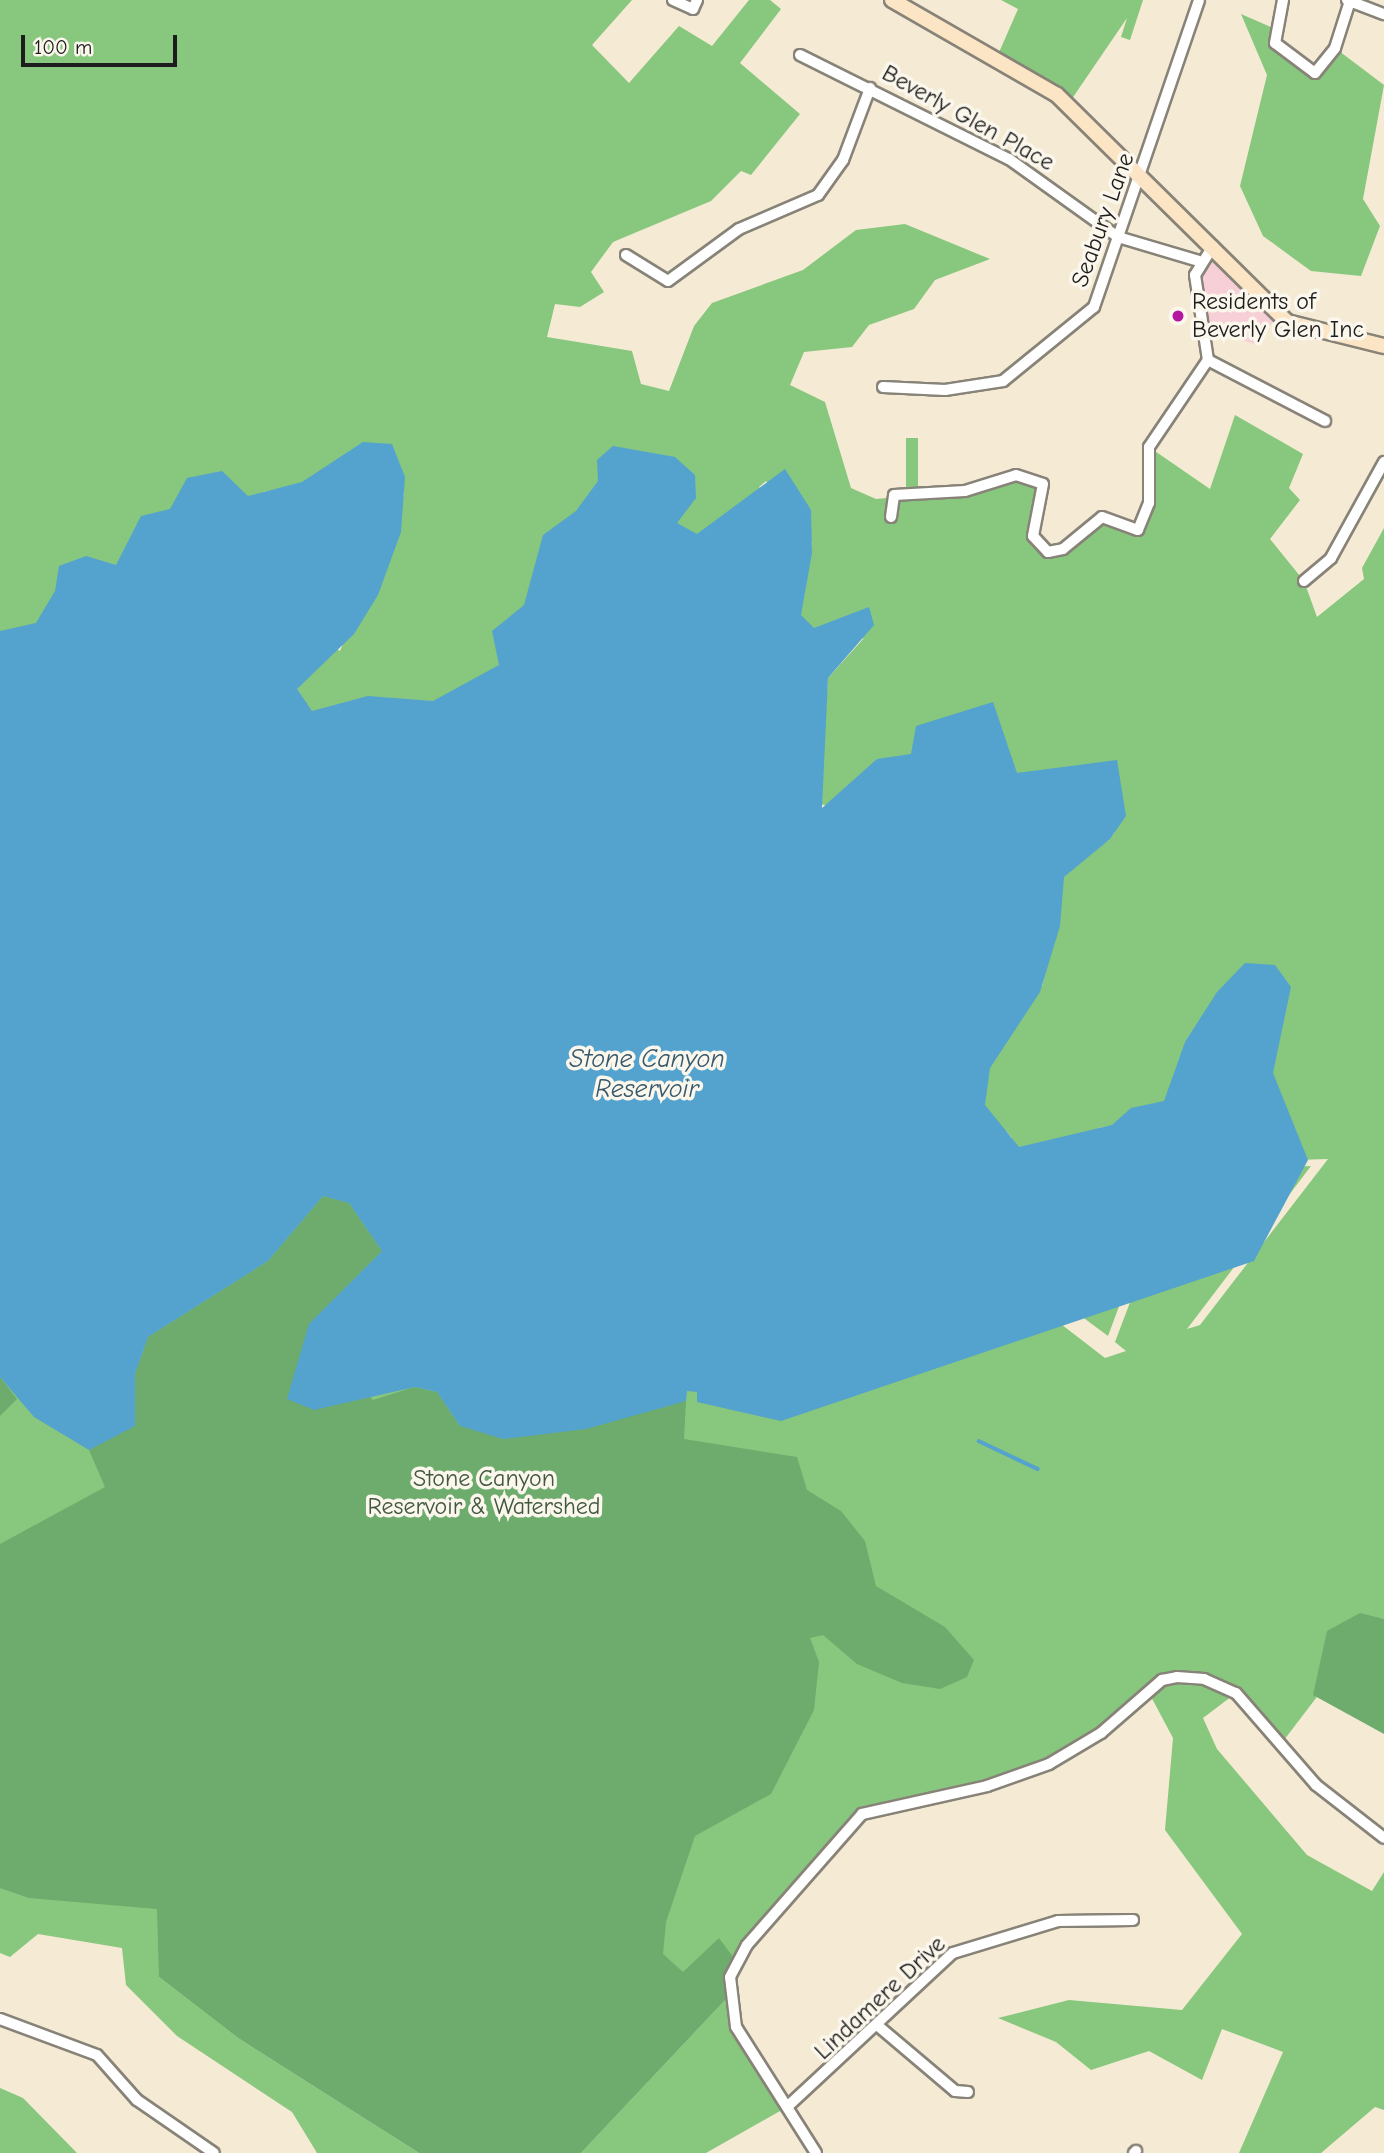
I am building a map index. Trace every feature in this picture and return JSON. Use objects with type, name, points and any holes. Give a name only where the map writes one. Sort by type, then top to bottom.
[{"type":"main road","points":[[892,0],[1056,96],[1213,246],[1287,322],[1384,346]]},
{"type":"street","points":[[673,0],[693,9],[697,0]]},
{"type":"street","name":"Seabury Lane","points":[[883,387],[945,390],[1014,374],[1094,307],[1141,177],[1199,0]]},
{"type":"street","points":[[1283,0],[1275,43],[1315,73],[1335,48],[1349,1],[1384,14]]},
{"type":"street","name":"Beverly Glen Place","points":[[800,55],[1009,159],[1118,237],[1199,261]]},
{"type":"street","points":[[626,256],[668,281],[739,229],[818,195],[843,160],[870,88]]},
{"type":"street","points":[[891,517],[894,495],[965,491],[1016,475],[1043,484],[1033,536],[1048,552],[1063,549],[1102,517],[1138,530],[1148,512],[1149,447],[1208,360],[1196,292],[1199,261],[1213,246]]},
{"type":"street","points":[[1208,360],[1325,421]]},
{"type":"street","points":[[1304,581],[1331,558],[1384,461]]},
{"type":"street","points":[[816,2153],[736,2026],[730,1977],[747,1944],[862,1815],[987,1786],[1049,1764],[1101,1733],[1162,1680],[1177,1677],[1204,1679],[1236,1693],[1316,1785],[1384,1838]]},
{"type":"street","name":"Lindamere Drive","points":[[787,2107],[967,1945],[1058,1921],[1133,1920]]},
{"type":"street","points":[[0,2020],[97,2054],[137,2100],[214,2153]]},
{"type":"street","points":[[877,2025],[955,2091],[968,2092]]},
{"type":"shaded area","points":[[1213,246],[1279,314],[1255,344],[1202,328],[1199,261]]},
{"type":"green space","name":"Stone Canyon Reservoir & Watershed","points":[[0,0],[632,0],[592,45],[629,83],[679,26],[712,46],[749,0],[770,0],[781,9],[740,63],[800,114],[751,175],[741,171],[711,201],[613,242],[591,272],[604,292],[580,307],[555,304],[547,337],[632,351],[641,384],[669,391],[694,326],[712,303],[803,270],[856,230],[905,224],[990,259],[935,280],[914,309],[869,325],[852,347],[804,352],[790,385],[825,402],[851,488],[876,499],[965,491],[1016,475],[1035,478],[1045,492],[1033,536],[1048,551],[1063,549],[1102,517],[1138,530],[1147,520],[1149,447],[1210,489],[1235,415],[1303,454],[1289,488],[1300,500],[1270,539],[1304,581],[1317,617],[1364,579],[1362,568],[1384,528],[1384,1619],[1377,1618],[1284,1740],[1280,1735],[1275,1740],[1236,1693],[1203,1718],[1217,1749],[1307,1855],[1372,1891],[1384,1872],[1384,2110],[1375,2107],[1321,2153],[1239,2153],[1283,2052],[1222,2029],[1202,2080],[1149,2051],[1091,2070],[1056,2042],[998,2018],[1069,2000],[1182,2010],[1242,1934],[1165,1830],[1173,1738],[1148,1691],[1101,1733],[1049,1764],[987,1786],[877,1809],[850,1823],[736,1961],[730,1954],[720,2000],[694,1983],[572,2142],[159,1960],[159,1977],[238,2038],[419,2153],[317,2153],[292,2112],[177,2036],[126,1985],[122,1948],[38,1934],[10,1957],[0,1953]],"holes":[[[403,472],[404,494],[340,651],[241,584],[213,575],[165,637],[304,742],[374,697],[389,698],[311,748],[433,839],[464,735],[412,700],[429,701],[470,728],[514,704],[560,567],[538,560],[540,550],[563,558],[582,504],[598,482],[573,561],[651,588],[741,507],[707,550],[659,593],[718,659],[777,596],[802,589],[805,548],[759,487],[766,481],[812,543],[804,597],[783,604],[723,667],[745,691],[807,723],[820,674],[846,646],[864,638],[828,678],[821,773],[806,803],[1016,824],[1026,777],[1035,779],[1025,825],[1115,832],[1108,841],[1023,835],[997,970],[1044,978],[1042,986],[994,977],[885,1160],[946,1164],[955,1177],[959,1208],[1006,1131],[1012,1138],[961,1224],[1030,1277],[1099,1128],[1111,1126],[1038,1284],[1108,1336],[1160,1196],[1181,1167],[1148,1105],[1157,1103],[1187,1159],[1277,1042],[1274,1060],[1196,1163],[1328,1159],[1200,1325],[1187,1329],[1311,1166],[1190,1172],[1168,1202],[1115,1342],[1126,1351],[1105,1358],[948,1237],[936,1180],[894,1184],[847,1161],[798,1095],[753,1060],[737,1081],[59,570],[67,564],[158,632],[204,572],[127,546],[131,537],[210,563],[263,492],[277,489],[220,566],[245,575],[340,638]]]},
{"type":"green space","points":[[1001,0],[1143,0],[1130,40],[1121,37],[1127,18],[1067,106],[997,57],[1018,9]]},
{"type":"green space","points":[[1241,14],[1273,28],[1275,43],[1315,73],[1335,48],[1384,85],[1363,199],[1380,226],[1361,276],[1311,271],[1263,236],[1240,186],[1267,75]]},
{"type":"green space","points":[[906,438],[918,438],[918,487],[906,487]]},
{"type":"green space","name":"Stone Canyon Reservoir & Watershed","points":[[323,1196],[349,1203],[382,1251],[310,1324],[373,1400],[414,1387],[437,1392],[460,1426],[686,1401],[684,1439],[797,1457],[807,1490],[841,1511],[865,1541],[876,1586],[945,1627],[974,1660],[967,1677],[940,1689],[902,1683],[857,1664],[823,1635],[810,1638],[819,1662],[814,1710],[771,1794],[695,1836],[666,1922],[663,1954],[683,1972],[719,1938],[736,1961],[729,1996],[581,2153],[419,2153],[238,2038],[159,1977],[157,1909],[29,1898],[0,1888],[0,1544],[105,1487],[89,1450],[135,1425],[135,1374],[148,1337],[268,1261]]},
{"type":"green space","points":[[0,1377],[17,1399],[0,1416]]},
{"type":"green space","points":[[1360,1613],[1384,1619],[1384,1734],[1313,1695],[1327,1631]]},
{"type":"green space","points":[[729,1996],[731,2012],[787,2107],[706,2153],[581,2153]]},
{"type":"green space","points":[[0,2088],[23,2098],[77,2153],[0,2153]]},
{"type":"water","name":"Stone Canyon Reservoir","points":[[363,442],[392,444],[405,477],[401,532],[378,595],[354,634],[297,689],[312,711],[368,696],[433,701],[499,665],[492,631],[524,605],[543,535],[576,511],[598,481],[597,460],[613,446],[675,457],[695,475],[696,498],[677,523],[697,534],[785,469],[811,510],[812,553],[801,615],[814,628],[869,607],[874,625],[828,678],[822,808],[877,759],[911,754],[916,726],[993,702],[1017,773],[1117,760],[1126,816],[1110,839],[1064,877],[1060,926],[1040,992],[990,1068],[985,1105],[1019,1147],[1112,1125],[1131,1108],[1164,1101],[1185,1042],[1217,992],[1245,963],[1275,965],[1291,987],[1273,1073],[1308,1160],[1254,1261],[781,1421],[697,1402],[697,1392],[687,1391],[686,1401],[586,1429],[503,1439],[460,1426],[437,1392],[415,1387],[314,1410],[287,1399],[309,1324],[382,1251],[349,1203],[323,1196],[268,1261],[148,1337],[135,1374],[135,1426],[89,1450],[34,1417],[0,1377],[0,631],[36,623],[55,591],[59,566],[86,556],[116,565],[141,516],[170,509],[187,478],[222,471],[248,496],[302,482]]},
{"type":"waterway","points":[[979,1441],[1038,1469]]},
{"type":"place","name":"Residents of Beverly Glen Inc","points":[[1178,316]]}]
